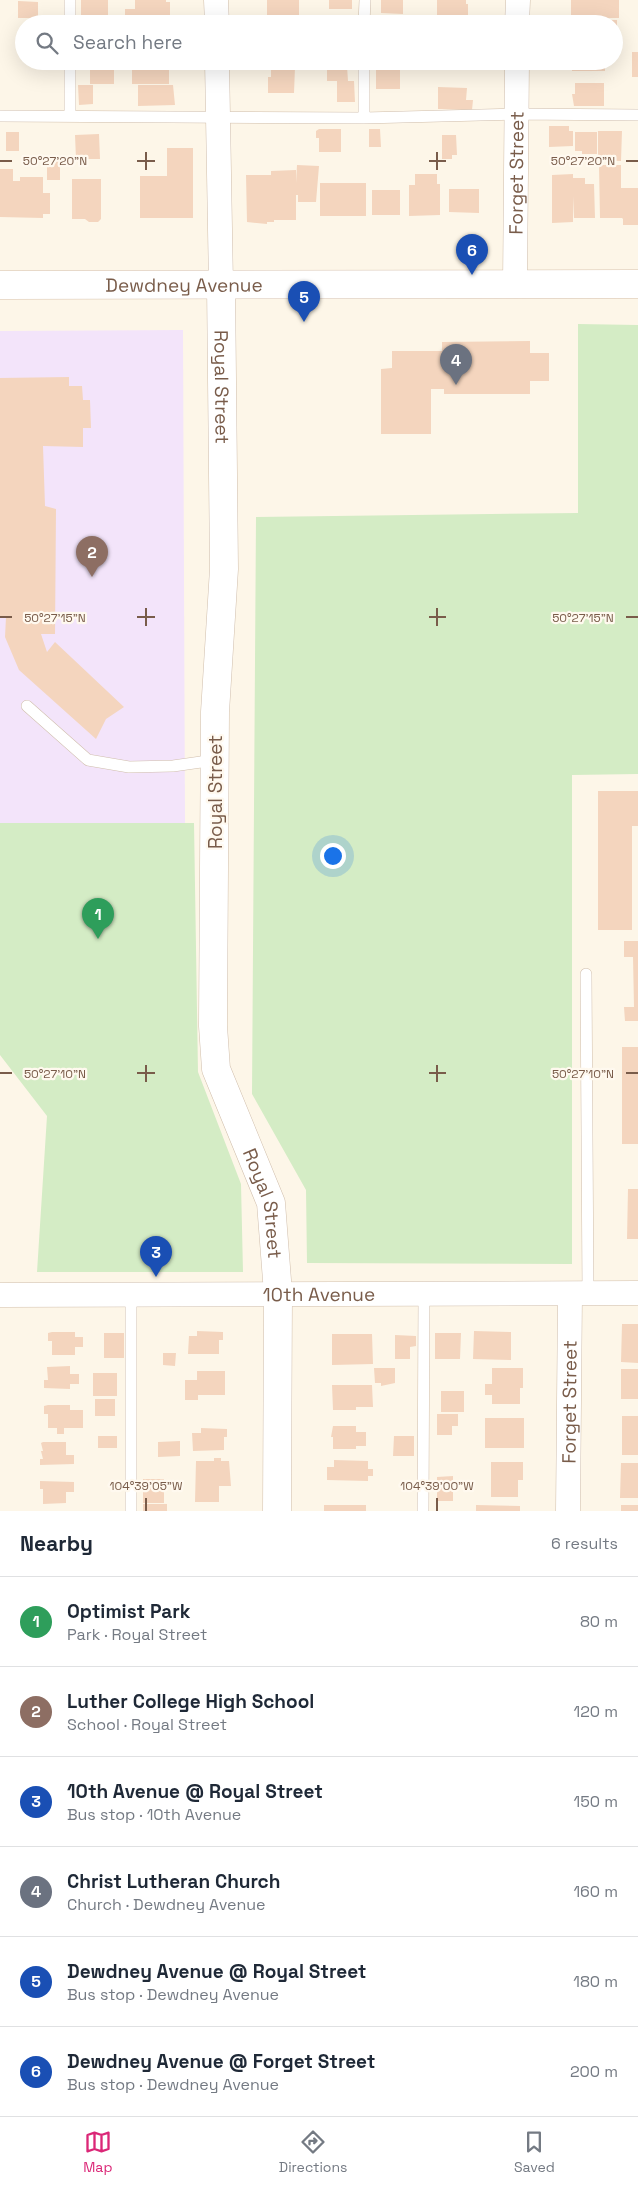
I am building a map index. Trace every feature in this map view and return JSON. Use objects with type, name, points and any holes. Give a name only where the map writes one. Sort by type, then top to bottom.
[{"type":"street","points":[[216,0],[217,15]]},
{"type":"street","points":[[517,15],[518,0]]},
{"type":"street","name":"Royal Street","points":[[217,70],[224,569],[215,712],[214,1026],[216,1069],[271,1203],[278,1293],[277,1511]]},
{"type":"street","name":"Forget Street","points":[[515,284],[517,70]]},
{"type":"street","name":"Dewdney Avenue","points":[[0,285],[638,284]]},
{"type":"street","name":"10th Avenue","points":[[0,1295],[638,1293]]},
{"type":"street","name":"Forget Street","points":[[568,1511],[579,1294]]},
{"type":"lane","points":[[70,0],[70,15]]},
{"type":"lane","points":[[364,0],[364,15]]},
{"type":"lane","points":[[70,70],[70,115]]},
{"type":"lane","points":[[364,70],[364,118]]},
{"type":"lane","points":[[0,116],[364,118],[516,114],[638,115]]},
{"type":"lane","points":[[27,706],[88,760],[128,767],[173,766],[215,760]]},
{"type":"lane","points":[[579,1294],[586,974]]},
{"type":"lane","points":[[131,1295],[131,1511]]},
{"type":"lane","points":[[423,1511],[424,1295]]},
{"type":"shaded area","points":[[183,330],[185,823],[0,823],[0,331]]},
{"type":"green space","points":[[578,324],[638,325],[638,774],[572,775],[572,1264],[307,1263],[306,1190],[252,1094],[256,517],[578,513]]},
{"type":"green space","points":[[0,823],[194,823],[198,1072],[241,1184],[243,1272],[37,1272],[47,1116],[0,1055]]},
{"type":"building","points":[[81,0],[108,0],[108,15],[81,15]]},
{"type":"building","points":[[135,0],[166,0],[166,2],[170,2],[170,15],[125,15],[125,9],[135,9]]},
{"type":"building","points":[[267,0],[299,0],[299,15],[267,15]]},
{"type":"building","points":[[329,0],[352,0],[352,9],[329,9]]},
{"type":"building","points":[[381,0],[403,0],[403,14],[381,13]]},
{"type":"building","points":[[437,0],[466,0],[466,4],[468,4],[468,15],[437,15]]},
{"type":"building","points":[[571,0],[619,0],[619,15],[571,15]]},
{"type":"building","points":[[18,1],[38,2],[38,15],[18,15]]},
{"type":"building","points":[[632,52],[638,52],[638,77],[632,77]]},
{"type":"building","points":[[90,70],[114,70],[114,84],[90,84]]},
{"type":"building","points":[[132,70],[169,70],[169,84],[132,84]]},
{"type":"building","points":[[271,70],[295,70],[294,93],[268,93],[268,77],[271,77]]},
{"type":"building","points":[[327,70],[347,70],[348,81],[354,81],[355,102],[337,102],[337,81],[327,81]]},
{"type":"building","points":[[376,70],[400,70],[400,89],[376,89]]},
{"type":"building","points":[[572,70],[605,70],[605,71]]},
{"type":"building","points":[[575,83],[604,83],[604,106],[574,106],[572,94],[575,94]]},
{"type":"building","points":[[78,85],[93,85],[93,104],[79,105]]},
{"type":"building","points":[[138,85],[173,85],[175,105],[138,106]]},
{"type":"building","points":[[438,87],[467,88],[466,100],[473,100],[472,110],[438,109]]},
{"type":"building","points":[[549,126],[569,126],[569,131],[573,131],[573,146],[549,147]]},
{"type":"building","points":[[319,129],[341,129],[341,152],[319,152],[319,138],[316,138],[316,131]]},
{"type":"building","points":[[369,129],[380,129],[381,147],[369,147]]},
{"type":"building","points":[[598,131],[622,131],[621,161],[598,160]]},
{"type":"building","points":[[6,132],[19,132],[19,151],[6,151]]},
{"type":"building","points":[[575,132],[597,132],[597,154],[582,154],[582,151],[575,151]]},
{"type":"building","points":[[99,134],[100,159],[76,159],[75,135]]},
{"type":"building","points":[[442,135],[456,135],[457,155],[452,155],[452,159],[442,159]]},
{"type":"building","points":[[167,148],[193,148],[193,218],[140,218],[140,176],[167,176]]},
{"type":"building","points":[[47,159],[60,159],[60,180],[47,180]]},
{"type":"building","points":[[297,165],[319,166],[316,202],[298,202],[298,195],[296,195],[296,220],[274,220],[274,222],[267,222],[267,224],[247,222],[246,175],[271,175],[271,171],[296,170],[296,183]]},
{"type":"building","points":[[599,165],[621,165],[621,188],[638,188],[638,225],[623,225],[622,218],[600,218]]},
{"type":"building","points":[[0,169],[13,169],[13,181],[20,181],[20,177],[43,177],[43,193],[50,193],[50,214],[43,214],[43,218],[0,217]]},
{"type":"building","points":[[415,174],[437,174],[437,184],[440,184],[440,215],[409,216],[409,185],[415,185]]},
{"type":"building","points":[[573,174],[573,178],[585,178],[585,184],[594,184],[595,218],[574,218],[573,196],[573,222],[552,223],[552,175]]},
{"type":"building","points":[[72,179],[101,179],[101,219],[98,222],[72,219]]},
{"type":"building","points":[[320,183],[366,183],[366,216],[320,216]]},
{"type":"building","points":[[449,189],[479,189],[479,213],[449,212]]},
{"type":"building","points":[[372,190],[400,190],[400,215],[372,215]]},
{"type":"building","points":[[530,341],[530,353],[549,353],[549,381],[530,381],[530,394],[444,394],[444,389],[431,389],[431,434],[381,434],[381,369],[392,368],[392,351],[442,351],[442,342]]},
{"type":"building","points":[[69,377],[69,386],[82,386],[83,400],[90,400],[91,428],[83,428],[83,447],[43,446],[45,506],[56,509],[55,634],[41,634],[47,652],[55,642],[124,707],[106,719],[96,739],[19,670],[5,637],[6,617],[0,617],[0,378]]},
{"type":"building","points":[[598,791],[638,791],[638,826],[632,826],[632,930],[598,930]]},
{"type":"building","points":[[624,941],[638,941],[638,1021],[625,1021],[624,1007],[634,1007],[633,957],[624,957]]},
{"type":"building","points":[[622,1047],[638,1047],[638,1144],[622,1144]]},
{"type":"building","points":[[628,1189],[638,1189],[638,1239],[627,1239]]},
{"type":"building","points":[[622,1324],[638,1324],[638,1363],[621,1362]]},
{"type":"building","points":[[197,1331],[223,1332],[223,1340],[219,1340],[219,1354],[188,1354],[189,1336],[197,1336]]},
{"type":"building","points":[[474,1331],[511,1332],[511,1360],[473,1359]]},
{"type":"building","points":[[75,1332],[75,1337],[83,1337],[83,1347],[75,1347],[75,1355],[52,1355],[52,1341],[48,1341],[48,1333]]},
{"type":"building","points":[[104,1333],[124,1333],[124,1358],[104,1358]]},
{"type":"building","points":[[435,1333],[461,1333],[460,1359],[435,1359]]},
{"type":"building","points":[[332,1334],[372,1334],[373,1364],[332,1365]]},
{"type":"building","points":[[395,1335],[416,1336],[416,1346],[410,1347],[410,1359],[395,1359]]},
{"type":"building","points":[[163,1353],[176,1353],[175,1366],[163,1365]]},
{"type":"building","points":[[70,1366],[70,1374],[79,1374],[79,1384],[70,1384],[70,1389],[44,1388],[44,1380],[48,1380],[47,1367]]},
{"type":"building","points":[[374,1368],[395,1368],[395,1383],[381,1386],[381,1383],[375,1383]]},
{"type":"building","points":[[492,1368],[523,1368],[523,1388],[520,1388],[520,1404],[492,1404],[492,1395],[485,1395],[485,1384],[492,1384]]},
{"type":"building","points":[[621,1369],[638,1369],[638,1399],[621,1399]]},
{"type":"building","points":[[197,1371],[225,1371],[225,1395],[198,1395],[198,1400],[185,1400],[185,1380],[197,1380]]},
{"type":"building","points":[[93,1373],[117,1373],[117,1396],[93,1396]]},
{"type":"building","points":[[332,1385],[372,1385],[373,1407],[356,1407],[356,1410],[333,1410]]},
{"type":"building","points":[[441,1391],[464,1391],[464,1412],[441,1412]]},
{"type":"building","points":[[95,1399],[115,1399],[115,1416],[95,1416]]},
{"type":"building","points":[[70,1405],[70,1410],[83,1410],[83,1428],[64,1428],[64,1434],[57,1434],[57,1428],[48,1428],[48,1414],[44,1414],[44,1406]]},
{"type":"building","points":[[437,1414],[458,1414],[458,1426],[452,1426],[452,1435],[437,1435]]},
{"type":"building","points":[[622,1416],[638,1416],[638,1455],[622,1455]]},
{"type":"building","points":[[485,1418],[524,1418],[524,1448],[485,1448]]},
{"type":"building","points":[[333,1426],[356,1426],[356,1432],[366,1432],[366,1446],[356,1446],[356,1449],[333,1449],[333,1437],[331,1437]]},
{"type":"building","points":[[201,1428],[227,1429],[227,1437],[224,1437],[224,1450],[193,1451],[192,1433],[201,1433]]},
{"type":"building","points":[[98,1436],[117,1436],[117,1448],[98,1448]]},
{"type":"building","points":[[394,1436],[414,1436],[414,1456],[393,1456]]},
{"type":"building","points":[[180,1441],[180,1456],[158,1457],[158,1442]]},
{"type":"building","points":[[66,1442],[66,1455],[74,1455],[74,1464],[40,1465],[40,1459],[43,1459],[41,1443]]},
{"type":"building","points":[[214,1458],[221,1458],[221,1461],[229,1461],[231,1486],[219,1486],[219,1502],[195,1502],[196,1461],[214,1461]]},
{"type":"building","points":[[334,1460],[368,1461],[368,1469],[373,1469],[373,1476],[368,1476],[368,1481],[327,1480],[327,1467],[334,1467]]},
{"type":"building","points":[[491,1462],[523,1462],[523,1480],[518,1480],[518,1497],[491,1497]]},
{"type":"building","points":[[621,1463],[638,1463],[638,1498],[620,1498]]},
{"type":"building","points":[[453,1476],[453,1501],[437,1501],[437,1477]]},
{"type":"building","points":[[143,1479],[164,1479],[164,1503],[143,1503]]},
{"type":"building","points":[[40,1481],[74,1482],[74,1492],[66,1492],[66,1503],[43,1504],[43,1489],[40,1489]]},
{"type":"building","points":[[143,1504],[167,1504],[167,1511],[143,1511]]},
{"type":"building","points":[[324,1505],[366,1505],[366,1511],[324,1511]]},
{"type":"building","points":[[476,1505],[520,1506],[520,1511],[476,1511]]},
{"type":"building","points":[[621,1505],[638,1505],[638,1511],[621,1511]]},
{"type":"place","name":"Dewdney Avenue @ Forget Street","points":[[472,275]]},
{"type":"place","name":"Dewdney Avenue @ Royal Street","points":[[304,322]]},
{"type":"place","name":"Christ Lutheran Church","points":[[456,385]]},
{"type":"place","name":"Luther College High School","points":[[92,577]]},
{"type":"place","name":"Optimist Park","points":[[98,939]]},
{"type":"place","name":"10th Avenue @ Royal Street","points":[[156,1277]]}]
